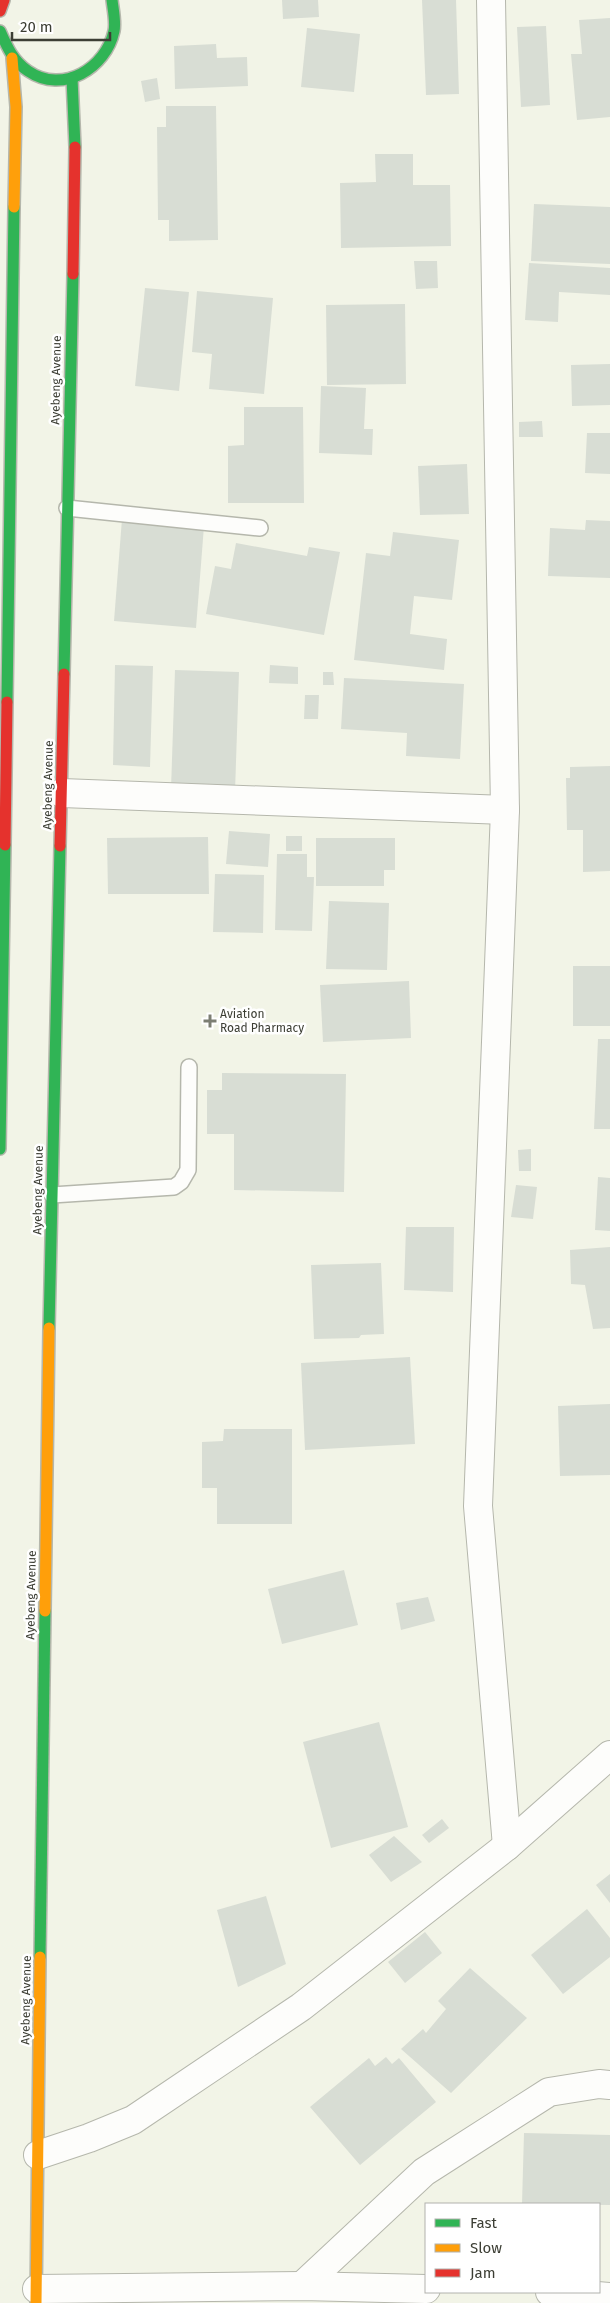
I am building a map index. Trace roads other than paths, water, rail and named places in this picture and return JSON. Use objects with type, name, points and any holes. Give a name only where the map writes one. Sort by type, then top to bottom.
[{"type":"street","points":[[0,11],[4,0]]},
{"type":"street","points":[[0,31],[2,44],[24,70],[39,77],[56,80],[72,78],[101,62],[110,48],[115,32],[116,16],[112,0]]},
{"type":"street","points":[[490,0],[505,810],[478,1506],[507,1846]]},
{"type":"street","points":[[0,1149],[4,709],[16,107],[12,58]]},
{"type":"street","name":"Ayebeng Avenue","points":[[36,2296],[52,1195],[62,793],[74,122],[72,78]]},
{"type":"street","points":[[62,793],[505,810]]},
{"type":"street","points":[[38,2155],[89,2138],[132,2120],[206,2073],[301,2007],[507,1846],[610,1755]]},
{"type":"street","points":[[302,2286],[424,2172],[549,2092],[599,2084],[610,2085]]},
{"type":"street","points":[[36,2296],[302,2286],[425,2289]]},
{"type":"street","points":[[562,2293],[610,2297]]},
{"type":"lane","points":[[67,508],[260,528]]},
{"type":"lane","points":[[52,1195],[174,1187],[181,1182],[188,1170],[189,1067]]},
{"type":"place","name":"Aviation Road Pharmacy","points":[[210,1021]]}]
